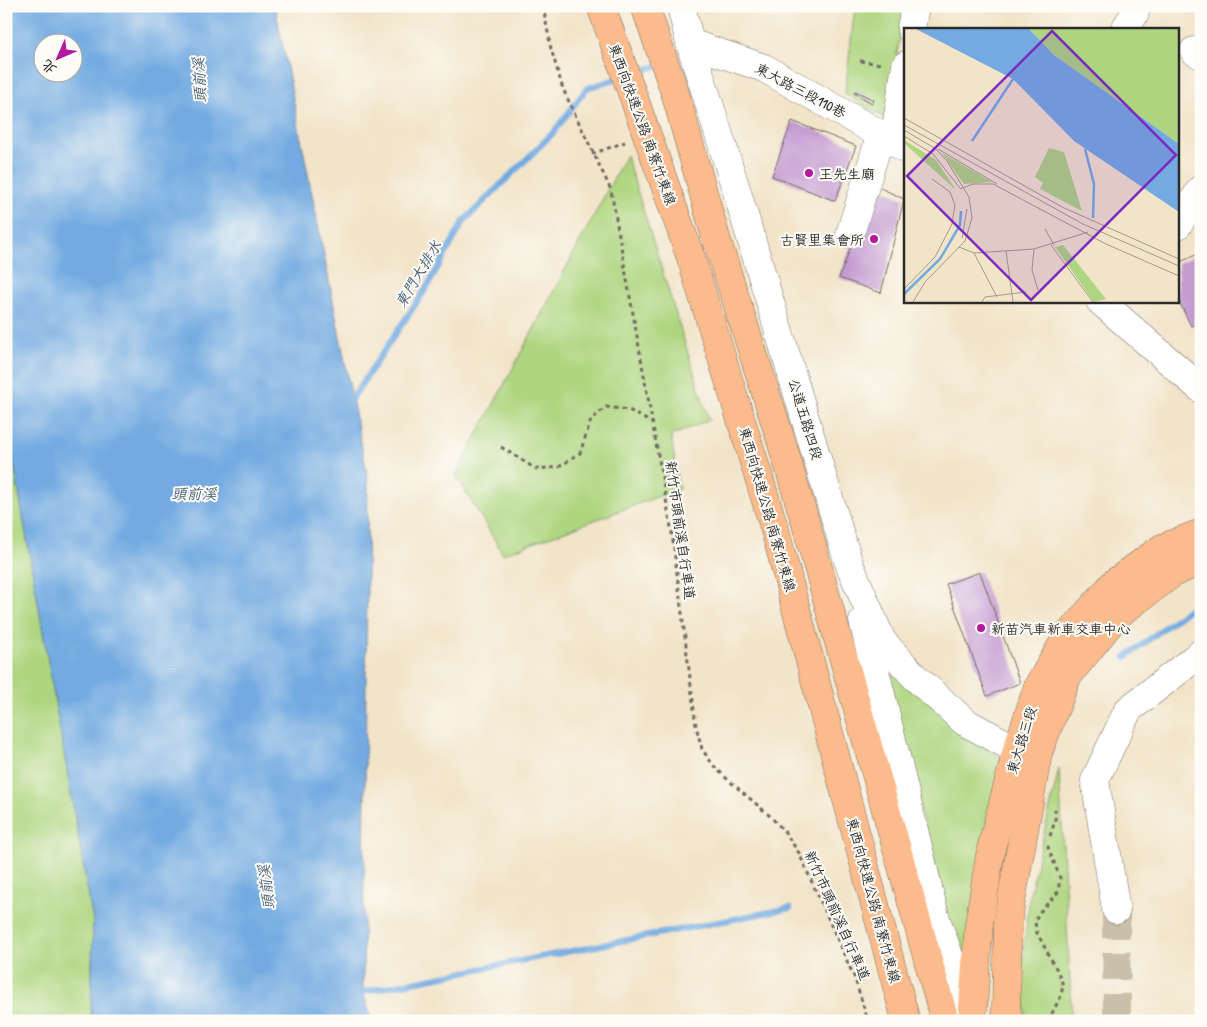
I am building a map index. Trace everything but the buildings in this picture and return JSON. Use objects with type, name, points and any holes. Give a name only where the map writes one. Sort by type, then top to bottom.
[{"type":"main road","name":"東西向快速公路 南寮竹東線","points":[[602,6],[691,258],[775,530],[906,1021]]},
{"type":"main road","points":[[645,6],[676,96],[716,238],[805,521],[945,1021]]},
{"type":"main road","name":"東大路三段","points":[[1009,1021],[1006,1010],[1008,919],[1038,686],[1068,635],[1114,584],[1162,548],[1201,533]]},
{"type":"main road","name":"東大路三段","points":[[972,1021],[979,924],[991,849],[1028,752],[1067,678],[1116,616],[1173,573],[1201,560]]},
{"type":"street","name":"公道五路四段","points":[[681,6],[690,43],[848,561],[882,641],[916,678],[965,722],[1028,752]]},
{"type":"street","points":[[912,28],[915,6]]},
{"type":"street","name":"東大路三段110巷","points":[[690,43],[764,68],[894,141]]},
{"type":"street","points":[[850,234],[894,141],[896,61]]},
{"type":"street","points":[[1180,222],[1201,189]]},
{"type":"street","points":[[1108,304],[1201,390]]},
{"type":"street","points":[[848,561],[936,916],[972,1021]]},
{"type":"street","points":[[1116,910],[1095,780],[1128,710],[1201,653]]},
{"type":"path","name":"新竹市頭前溪自行車道","points":[[543,6],[551,49],[562,89],[611,190],[672,533],[696,726],[702,749],[725,778],[770,816],[784,831],[799,853],[856,979],[868,1021]]},
{"type":"path","points":[[860,61],[884,65],[896,61]]},
{"type":"path","points":[[501,447],[536,469],[559,467],[580,453],[591,420],[606,408],[629,410],[653,424]]},
{"type":"path","points":[[1048,1021],[1061,996],[1063,985],[1036,931],[1035,920],[1058,892],[1060,878],[1048,847],[1049,837],[1055,821],[1054,803]]},
{"type":"green space","points":[[855,6],[905,6],[886,119],[845,93]]},
{"type":"green space","points":[[626,155],[709,420],[671,436],[679,489],[503,554],[456,475]]},
{"type":"green space","points":[[6,418],[93,921],[91,1021],[6,1021]]},
{"type":"green space","points":[[878,651],[960,734],[1001,757],[965,980]]},
{"type":"green space","points":[[1059,769],[1072,1021],[1027,1021],[1021,975],[1030,893]]},
{"type":"water","name":"頭前溪","points":[[6,6],[275,6],[368,479],[363,992],[372,1021],[91,1021],[93,921],[6,418]]},
{"type":"waterway","name":"東門大排水","points":[[631,74],[660,65]]},
{"type":"waterway","name":"東門大排水","points":[[347,406],[427,287],[464,221],[553,133],[587,88],[619,78]]},
{"type":"waterway","points":[[1126,657],[1190,608],[1201,605]]},
{"type":"waterway","points":[[357,993],[790,908]]},
{"type":"tunnel","points":[[1116,910],[1117,1021]]},
{"type":"place","name":"王先生廟","points":[[809,173]]},
{"type":"place","name":"古賢里集會所","points":[[874,239]]},
{"type":"place","name":"新苗汽車新車交車中心","points":[[981,628]]}]
